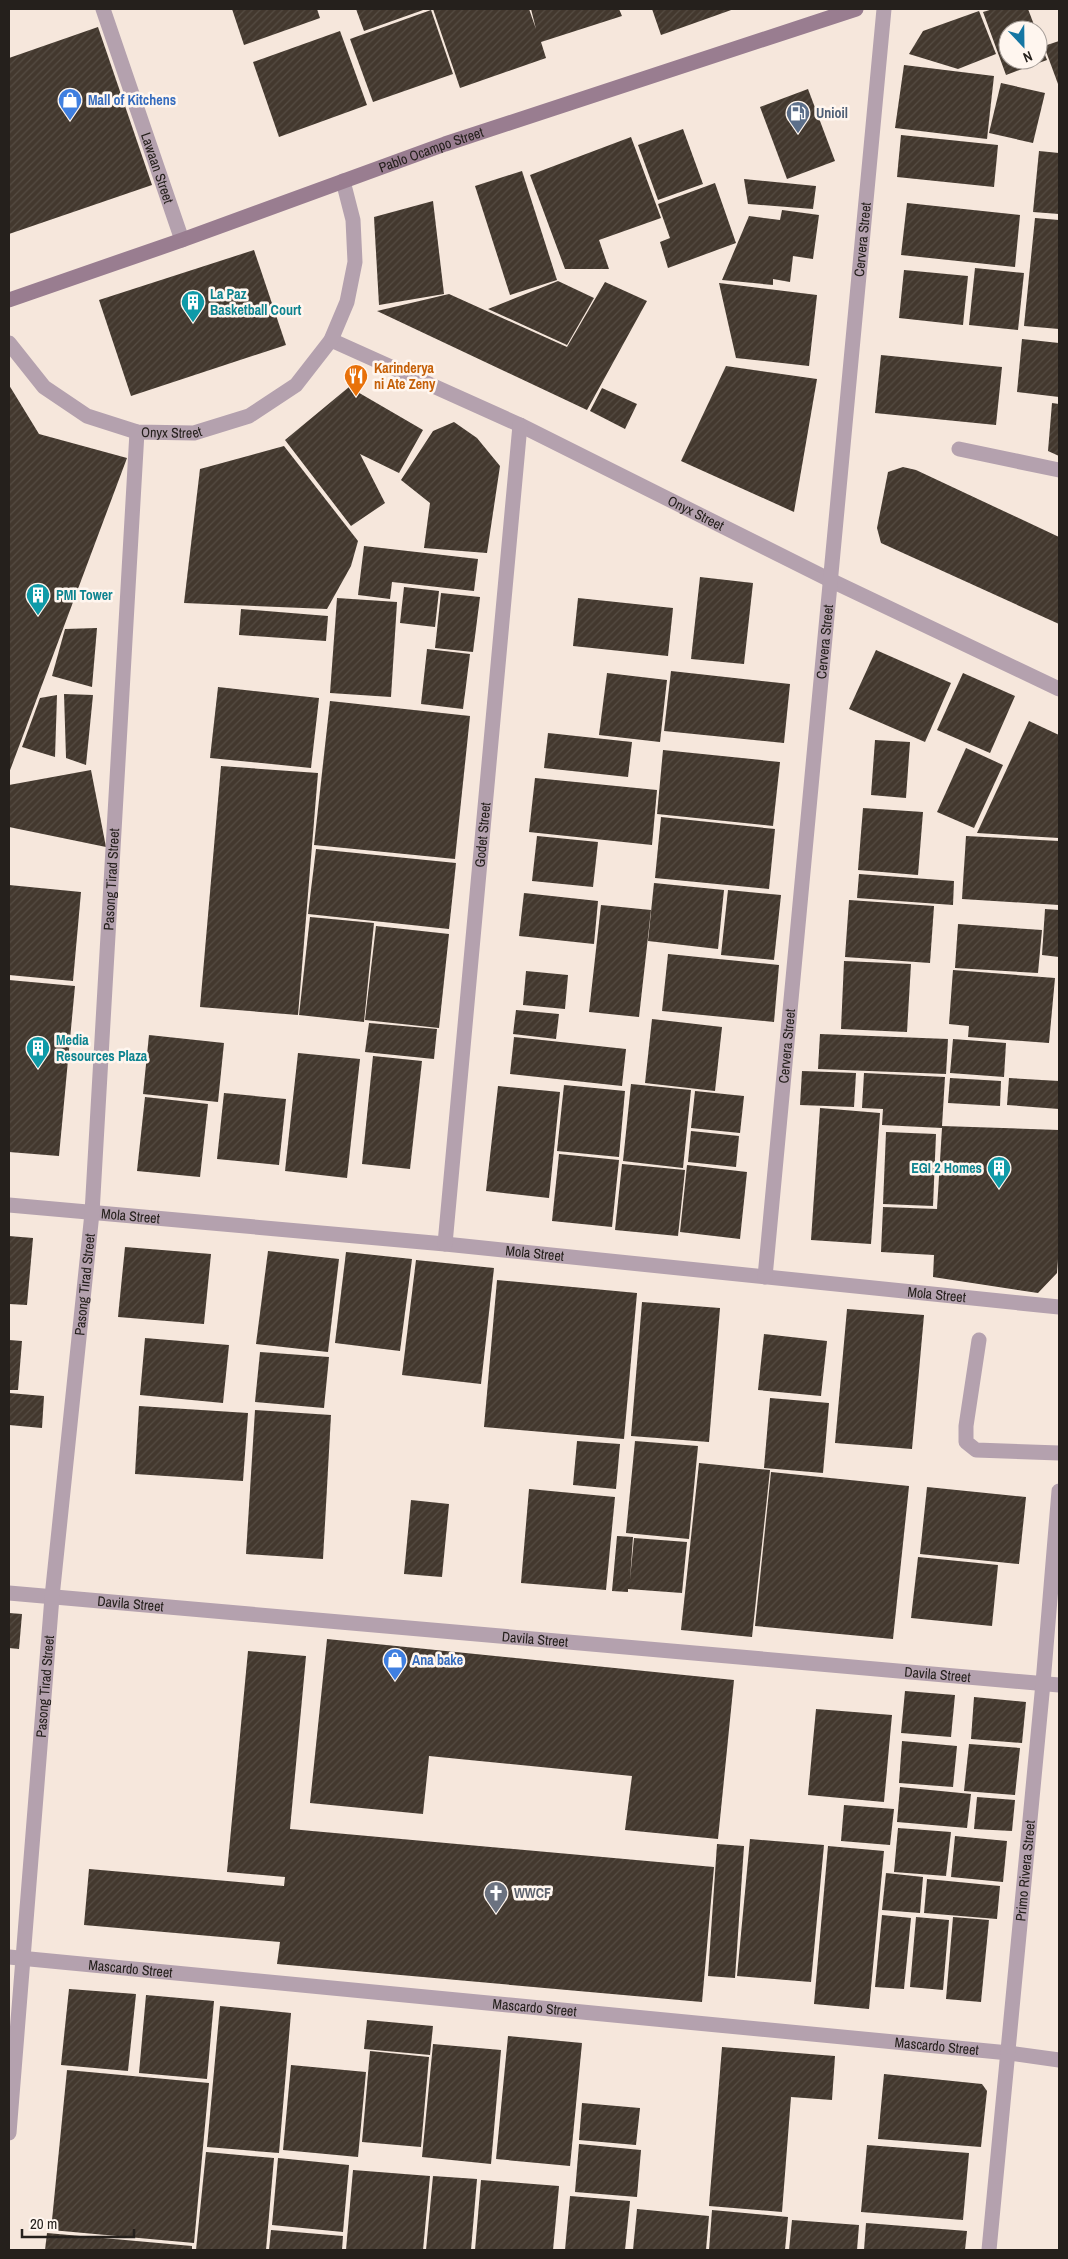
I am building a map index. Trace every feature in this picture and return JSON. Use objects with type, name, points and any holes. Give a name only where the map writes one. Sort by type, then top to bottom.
[{"type":"main road","name":"Pablo Ocampo Street","points":[[9,300],[182,240],[446,144],[856,9]]},
{"type":"street","name":"Lawaan Street","points":[[103,9],[182,240]]},
{"type":"street","name":"Cervera Street","points":[[765,1277],[884,9]]},
{"type":"street","name":"Onyx Street","points":[[9,343],[44,387],[87,416],[138,432],[194,433],[249,416],[296,385],[331,340],[348,302],[355,262],[353,220],[343,181]]},
{"type":"street","name":"Onyx Street","points":[[331,340],[520,425],[830,580],[1059,689]]},
{"type":"street","name":"Godet Street","points":[[445,1244],[520,425]]},
{"type":"street","name":"Pasong Tirad Street","points":[[9,2133],[16,1957],[92,1213],[138,432]]},
{"type":"street","points":[[959,448],[1059,470]]},
{"type":"street","name":"Mola Street","points":[[9,1204],[445,1244],[1059,1307]]},
{"type":"street","points":[[979,1340],[966,1426],[966,1442],[976,1450],[1059,1453]]},
{"type":"street","name":"Primo Rivera Street","points":[[989,2250],[1009,2053],[1059,1491]]},
{"type":"street","name":"Davila Street","points":[[9,1593],[1059,1685]]},
{"type":"street","name":"Mascardo Street","points":[[16,1957],[1009,2053],[1059,2060]]},
{"type":"building","points":[[232,9],[317,9],[320,18],[244,45]]},
{"type":"building","points":[[356,9],[426,9],[364,31]]},
{"type":"building","points":[[433,9],[529,9],[536,29],[531,9],[619,9],[622,16],[541,42],[546,58],[460,88]]},
{"type":"building","points":[[652,9],[734,9],[661,35]]},
{"type":"building","points":[[993,9],[1028,9],[1032,20],[998,20],[998,53],[983,12]]},
{"type":"building","points":[[431,10],[453,74],[373,102],[350,39]]},
{"type":"building","points":[[979,11],[996,54],[958,69],[909,54],[923,31]]},
{"type":"building","name":"Mall of Kitchens","points":[[98,27],[152,185],[9,234],[9,58]]},
{"type":"building","points":[[340,31],[367,105],[279,137],[253,62]]},
{"type":"building","points":[[1059,41],[1059,84],[1048,57],[1048,45]]},
{"type":"building","points":[[904,65],[994,76],[987,139],[895,128]]},
{"type":"building","points":[[1004,70],[1020,70],[1006,75]]},
{"type":"building","points":[[1001,83],[1045,93],[1033,143],[989,133]]},
{"type":"building","name":"Unioil","points":[[808,89],[835,161],[787,179],[760,107]]},
{"type":"building","points":[[683,129],[703,184],[658,200],[638,145]]},
{"type":"building","points":[[901,135],[998,145],[994,187],[897,177]]},
{"type":"building","points":[[631,137],[661,218],[599,240],[609,269],[565,269],[530,175]]},
{"type":"building","points":[[1039,151],[1059,153],[1059,214],[1033,212]]},
{"type":"building","points":[[522,171],[557,280],[510,295],[475,186]]},
{"type":"building","points":[[744,179],[816,186],[813,209],[748,204]]},
{"type":"building","points":[[715,183],[736,243],[668,268],[660,242],[670,238],[658,204]]},
{"type":"building","points":[[433,201],[444,294],[379,305],[374,217]]},
{"type":"building","points":[[907,203],[1020,215],[1015,267],[901,255]]},
{"type":"building","points":[[782,210],[819,215],[813,259],[793,256],[790,282],[773,279],[773,285],[722,280],[749,216],[780,220]]},
{"type":"building","points":[[1035,218],[1059,220],[1059,329],[1024,326]]},
{"type":"building","name":"La Paz Basketball Court","points":[[254,250],[286,345],[131,396],[99,300]]},
{"type":"building","points":[[975,268],[1024,273],[1018,330],[969,325]]},
{"type":"building","points":[[904,270],[968,276],[963,325],[899,318]]},
{"type":"building","points":[[558,281],[594,298],[567,345],[488,309]]},
{"type":"building","points":[[605,282],[647,301],[587,410],[377,311],[449,294],[567,347]]},
{"type":"building","points":[[719,283],[817,295],[809,366],[736,358]]},
{"type":"building","points":[[1022,339],[1059,343],[1059,397],[1017,392]]},
{"type":"building","points":[[881,355],[1002,367],[996,425],[875,413]]},
{"type":"building","points":[[726,366],[817,379],[794,512],[681,461]]},
{"type":"building","name":"PMI Tower","points":[[9,385],[39,434],[127,458],[9,773]]},
{"type":"building","points":[[349,387],[423,430],[399,473],[360,454],[385,503],[351,526],[285,440]]},
{"type":"building","points":[[602,388],[637,404],[625,429],[590,411]]},
{"type":"building","points":[[1052,403],[1059,404],[1059,456],[1048,451]]},
{"type":"building","points":[[454,422],[477,438],[500,466],[487,553],[424,548],[430,503],[401,480],[433,431]]},
{"type":"building","points":[[284,446],[358,541],[351,566],[327,609],[184,603],[200,469]]},
{"type":"building","points":[[903,467],[916,470],[1059,537],[1059,624],[881,543],[877,528],[888,472]]},
{"type":"building","points":[[364,546],[478,559],[474,591],[392,582],[390,599],[358,595]]},
{"type":"building","points":[[700,577],[753,583],[744,664],[691,659]]},
{"type":"building","points":[[404,587],[439,591],[435,627],[400,623]]},
{"type":"building","points":[[441,593],[480,597],[473,652],[435,648]]},
{"type":"building","points":[[337,598],[397,602],[391,697],[330,693]]},
{"type":"building","points":[[578,598],[673,608],[668,656],[573,646]]},
{"type":"building","points":[[241,609],[328,616],[326,641],[239,635]]},
{"type":"building","points":[[97,628],[92,687],[52,676],[65,629]]},
{"type":"building","points":[[427,649],[470,654],[463,709],[421,704]]},
{"type":"building","points":[[876,650],[951,683],[925,742],[849,709]]},
{"type":"building","points":[[671,671],[790,684],[784,743],[664,731]]},
{"type":"building","points":[[607,673],[667,680],[660,742],[599,735]]},
{"type":"building","points":[[963,673],[1015,696],[990,753],[937,730]]},
{"type":"building","points":[[218,687],[319,698],[311,768],[210,758]]},
{"type":"building","points":[[64,694],[93,695],[86,765],[66,758]]},
{"type":"building","points":[[57,695],[55,757],[22,747],[40,698]]},
{"type":"building","points":[[330,701],[470,716],[455,859],[314,845]]},
{"type":"building","points":[[1029,721],[1059,735],[1059,838],[977,833]]},
{"type":"building","points":[[548,733],[632,742],[628,777],[544,768]]},
{"type":"building","points":[[875,740],[910,742],[906,798],[871,795]]},
{"type":"building","points":[[966,748],[1003,765],[974,828],[937,812]]},
{"type":"building","points":[[663,750],[780,762],[773,826],[657,814]]},
{"type":"building","points":[[221,766],[318,773],[298,1015],[200,1007]]},
{"type":"building","points":[[91,770],[106,847],[9,827],[9,785]]},
{"type":"building","points":[[535,778],[657,790],[652,845],[529,832]]},
{"type":"building","points":[[863,808],[923,812],[918,875],[858,870]]},
{"type":"building","points":[[661,817],[775,829],[769,889],[655,878]]},
{"type":"building","points":[[537,836],[598,842],[593,887],[532,881]]},
{"type":"building","points":[[966,836],[1059,841],[1059,905],[962,899]]},
{"type":"building","points":[[316,849],[456,863],[449,929],[308,914]]},
{"type":"building","points":[[859,874],[954,881],[953,905],[857,898]]},
{"type":"building","points":[[654,883],[724,890],[718,949],[648,941]]},
{"type":"building","points":[[9,885],[81,892],[73,981],[9,975]]},
{"type":"building","points":[[728,890],[781,895],[774,960],[721,955]]},
{"type":"building","points":[[524,893],[598,901],[594,944],[519,936]]},
{"type":"building","points":[[849,900],[934,906],[930,963],[845,957]]},
{"type":"building","points":[[601,905],[651,910],[639,1017],[589,1012]]},
{"type":"building","points":[[1045,909],[1059,910],[1059,957],[1042,955]]},
{"type":"building","points":[[310,917],[374,923],[364,1022],[299,1015]]},
{"type":"building","points":[[958,924],[1042,930],[1038,973],[955,968]]},
{"type":"building","points":[[376,926],[449,934],[439,1028],[365,1020]]},
{"type":"building","points":[[668,954],[779,965],[774,1022],[662,1011]]},
{"type":"building","points":[[844,961],[911,964],[907,1032],[841,1029]]},
{"type":"building","points":[[953,970],[1055,978],[1049,1043],[968,1037],[969,1026],[949,1024]]},
{"type":"building","points":[[526,971],[568,975],[565,1009],[523,1005]]},
{"type":"building","name":"Media Resources Plaza","points":[[9,980],[75,986],[59,1156],[9,1152]]},
{"type":"building","points":[[516,1010],[559,1014],[556,1039],[513,1034]]},
{"type":"building","points":[[652,1019],[722,1027],[715,1091],[645,1083]]},
{"type":"building","points":[[369,1023],[437,1029],[434,1059],[365,1052]]},
{"type":"building","points":[[820,1034],[948,1039],[946,1074],[818,1069]]},
{"type":"building","points":[[149,1035],[224,1043],[218,1102],[143,1094]]},
{"type":"building","points":[[514,1037],[626,1049],[622,1086],[510,1074]]},
{"type":"building","points":[[953,1039],[1006,1043],[1004,1077],[950,1073]]},
{"type":"building","points":[[298,1053],[360,1059],[347,1178],[285,1171]]},
{"type":"building","points":[[373,1056],[422,1061],[410,1169],[362,1164]]},
{"type":"building","points":[[802,1071],[856,1073],[854,1107],[800,1105]]},
{"type":"building","name":"EGI 2 Homes","points":[[864,1073],[945,1077],[942,1126],[1059,1130],[1059,1247],[1057,1273],[1038,1293],[933,1277],[934,1255],[881,1252],[883,1207],[937,1209],[942,1128],[882,1125],[883,1109],[862,1108]]},
{"type":"building","points":[[950,1078],[1001,1081],[1000,1106],[948,1103]]},
{"type":"building","points":[[1009,1078],[1059,1081],[1059,1109],[1007,1105]]},
{"type":"building","points":[[631,1084],[691,1090],[683,1168],[623,1161]]},
{"type":"building","points":[[564,1085],[625,1091],[619,1157],[557,1151]]},
{"type":"building","points":[[498,1086],[560,1092],[549,1198],[486,1191]]},
{"type":"building","points":[[695,1091],[744,1096],[740,1133],[691,1128]]},
{"type":"building","points":[[224,1093],[286,1099],[279,1165],[217,1159]]},
{"type":"building","points":[[145,1097],[208,1104],[200,1177],[137,1171]]},
{"type":"building","points":[[820,1108],[880,1113],[871,1244],[811,1240]]},
{"type":"building","points":[[691,1131],[739,1136],[736,1167],[688,1162]]},
{"type":"building","points":[[886,1132],[936,1134],[933,1206],[883,1204]]},
{"type":"building","points":[[559,1154],[619,1160],[612,1227],[552,1221]]},
{"type":"building","points":[[622,1164],[685,1170],[678,1236],[615,1230]]},
{"type":"building","points":[[687,1165],[747,1172],[740,1239],[680,1232]]},
{"type":"building","points":[[9,1236],[33,1238],[27,1305],[9,1304]]},
{"type":"building","points":[[125,1247],[211,1254],[204,1324],[118,1317]]},
{"type":"building","points":[[268,1251],[339,1259],[328,1352],[256,1344]]},
{"type":"building","points":[[346,1252],[412,1259],[400,1351],[335,1343]]},
{"type":"building","points":[[416,1260],[494,1268],[481,1384],[402,1375]]},
{"type":"building","points":[[497,1280],[637,1293],[624,1439],[484,1427]]},
{"type":"building","points":[[642,1302],[720,1308],[709,1442],[631,1436]]},
{"type":"building","points":[[847,1309],[924,1315],[912,1449],[835,1443]]},
{"type":"building","points":[[764,1334],[827,1341],[821,1396],[758,1390]]},
{"type":"building","points":[[145,1338],[229,1345],[223,1403],[140,1395]]},
{"type":"building","points":[[9,1340],[22,1341],[18,1390],[9,1390]]},
{"type":"building","points":[[260,1352],[329,1357],[324,1408],[255,1402]]},
{"type":"building","points":[[9,1393],[44,1396],[42,1428],[9,1425]]},
{"type":"building","points":[[770,1398],[829,1403],[823,1473],[764,1468]]},
{"type":"building","points":[[139,1406],[248,1413],[243,1481],[135,1474]]},
{"type":"building","points":[[255,1410],[331,1415],[323,1559],[246,1554]]},
{"type":"building","points":[[577,1441],[620,1444],[616,1489],[573,1485]]},
{"type":"building","points":[[635,1441],[698,1446],[689,1539],[626,1533]]},
{"type":"building","points":[[699,1463],[770,1470],[752,1637],[681,1630]]},
{"type":"building","points":[[771,1472],[909,1486],[893,1639],[755,1626]]},
{"type":"building","points":[[927,1487],[1026,1497],[1019,1564],[920,1554]]},
{"type":"building","points":[[529,1489],[615,1497],[606,1590],[521,1583]]},
{"type":"building","points":[[411,1500],[449,1504],[442,1577],[404,1574]]},
{"type":"building","points":[[617,1536],[633,1537],[630,1580],[634,1538],[687,1542],[682,1593],[628,1589],[628,1592],[612,1591]]},
{"type":"building","points":[[918,1557],[998,1565],[992,1626],[911,1618]]},
{"type":"building","points":[[9,1613],[22,1614],[19,1649],[9,1648]]},
{"type":"building","points":[[327,1639],[734,1680],[718,1839],[625,1830],[632,1776],[429,1756],[423,1814],[310,1803]]},
{"type":"building","name":"WWCF","points":[[248,1651],[306,1656],[290,1829],[714,1867],[702,2002],[277,1964],[280,1942],[84,1925],[89,1869],[284,1886],[285,1877],[227,1872]]},
{"type":"building","points":[[905,1691],[955,1695],[951,1737],[901,1733]]},
{"type":"building","points":[[974,1697],[1026,1702],[1022,1743],[971,1739]]},
{"type":"building","points":[[816,1709],[892,1715],[884,1802],[808,1795]]},
{"type":"building","points":[[902,1741],[957,1746],[953,1787],[899,1783]]},
{"type":"building","points":[[969,1744],[1020,1748],[1015,1795],[964,1791]]},
{"type":"building","points":[[900,1787],[971,1794],[967,1828],[897,1822]]},
{"type":"building","points":[[977,1797],[1015,1800],[1012,1831],[974,1829]]},
{"type":"building","points":[[844,1805],[894,1809],[890,1845],[841,1841]]},
{"type":"building","points":[[898,1828],[951,1832],[946,1876],[894,1872]]},
{"type":"building","points":[[955,1836],[1007,1841],[1003,1882],[951,1877]]},
{"type":"building","points":[[750,1839],[824,1845],[811,1982],[737,1976]]},
{"type":"building","points":[[717,1844],[744,1846],[735,1978],[708,1976]]},
{"type":"building","points":[[828,1846],[884,1851],[869,2009],[814,2004]]},
{"type":"building","points":[[886,1873],[923,1877],[920,1913],[882,1910]]},
{"type":"building","points":[[927,1879],[1000,1886],[997,1919],[924,1913]]},
{"type":"building","points":[[882,1915],[911,1918],[904,1989],[875,1987]]},
{"type":"building","points":[[916,1917],[949,1920],[943,1990],[910,1987]]},
{"type":"building","points":[[953,1917],[989,1920],[981,2002],[946,1999]]},
{"type":"building","points":[[69,1989],[136,1994],[128,2071],[61,2065]]},
{"type":"building","points":[[146,1995],[214,2001],[207,2079],[139,2073]]},
{"type":"building","points":[[220,2006],[291,2013],[279,2153],[207,2147]]},
{"type":"building","points":[[367,2020],[433,2026],[430,2055],[364,2049]]},
{"type":"building","points":[[508,2036],[582,2043],[570,2166],[496,2159]]},
{"type":"building","points":[[433,2044],[501,2050],[491,2164],[422,2157]]},
{"type":"building","points":[[722,2047],[835,2056],[832,2100],[791,2097],[782,2212],[709,2206]]},
{"type":"building","points":[[370,2051],[429,2057],[421,2147],[362,2142]]},
{"type":"building","points":[[291,2065],[366,2072],[358,2157],[283,2150]]},
{"type":"building","points":[[67,2070],[209,2083],[194,2243],[51,2230]]},
{"type":"building","points":[[884,2074],[982,2084],[987,2091],[981,2147],[878,2139]]},
{"type":"building","points":[[582,2103],[640,2108],[636,2145],[579,2140]]},
{"type":"building","points":[[579,2144],[641,2150],[637,2197],[575,2192]]},
{"type":"building","points":[[867,2145],[969,2153],[963,2220],[861,2212]]},
{"type":"building","points":[[206,2152],[274,2158],[266,2250],[196,2250]]},
{"type":"building","points":[[278,2158],[349,2165],[343,2232],[272,2225]]},
{"type":"building","points":[[353,2170],[430,2176],[423,2250],[346,2250]]},
{"type":"building","points":[[433,2176],[477,2179],[471,2250],[426,2250]]},
{"type":"building","points":[[481,2180],[559,2186],[553,2250],[475,2250]]},
{"type":"building","points":[[570,2196],[630,2201],[625,2250],[565,2250]]},
{"type":"building","points":[[637,2209],[709,2216],[706,2250],[633,2250]]},
{"type":"building","points":[[712,2210],[788,2217],[785,2250],[709,2250]]},
{"type":"building","points":[[792,2220],[859,2225],[857,2250],[789,2250]]},
{"type":"building","points":[[866,2223],[967,2231],[965,2250],[864,2250]]},
{"type":"building","points":[[271,2230],[343,2236],[342,2250],[269,2250]]},
{"type":"building","points":[[47,2233],[192,2246],[192,2250],[45,2250]]},
{"type":"place","name":"Mall of Kitchens","points":[[70,121]]},
{"type":"place","name":"Unioil","points":[[798,134]]},
{"type":"place","name":"La Paz Basketball Court","points":[[193,323]]},
{"type":"place","name":"Karinderya ni Ate Zeny","points":[[356,397]]},
{"type":"place","name":"PMI Tower","points":[[38,616]]},
{"type":"place","name":"Media Resources Plaza","points":[[38,1069]]},
{"type":"place","name":"EGI 2 Homes","points":[[999,1189]]},
{"type":"place","name":"Ana bake","points":[[395,1681]]},
{"type":"place","name":"WWCF","points":[[496,1914]]}]
